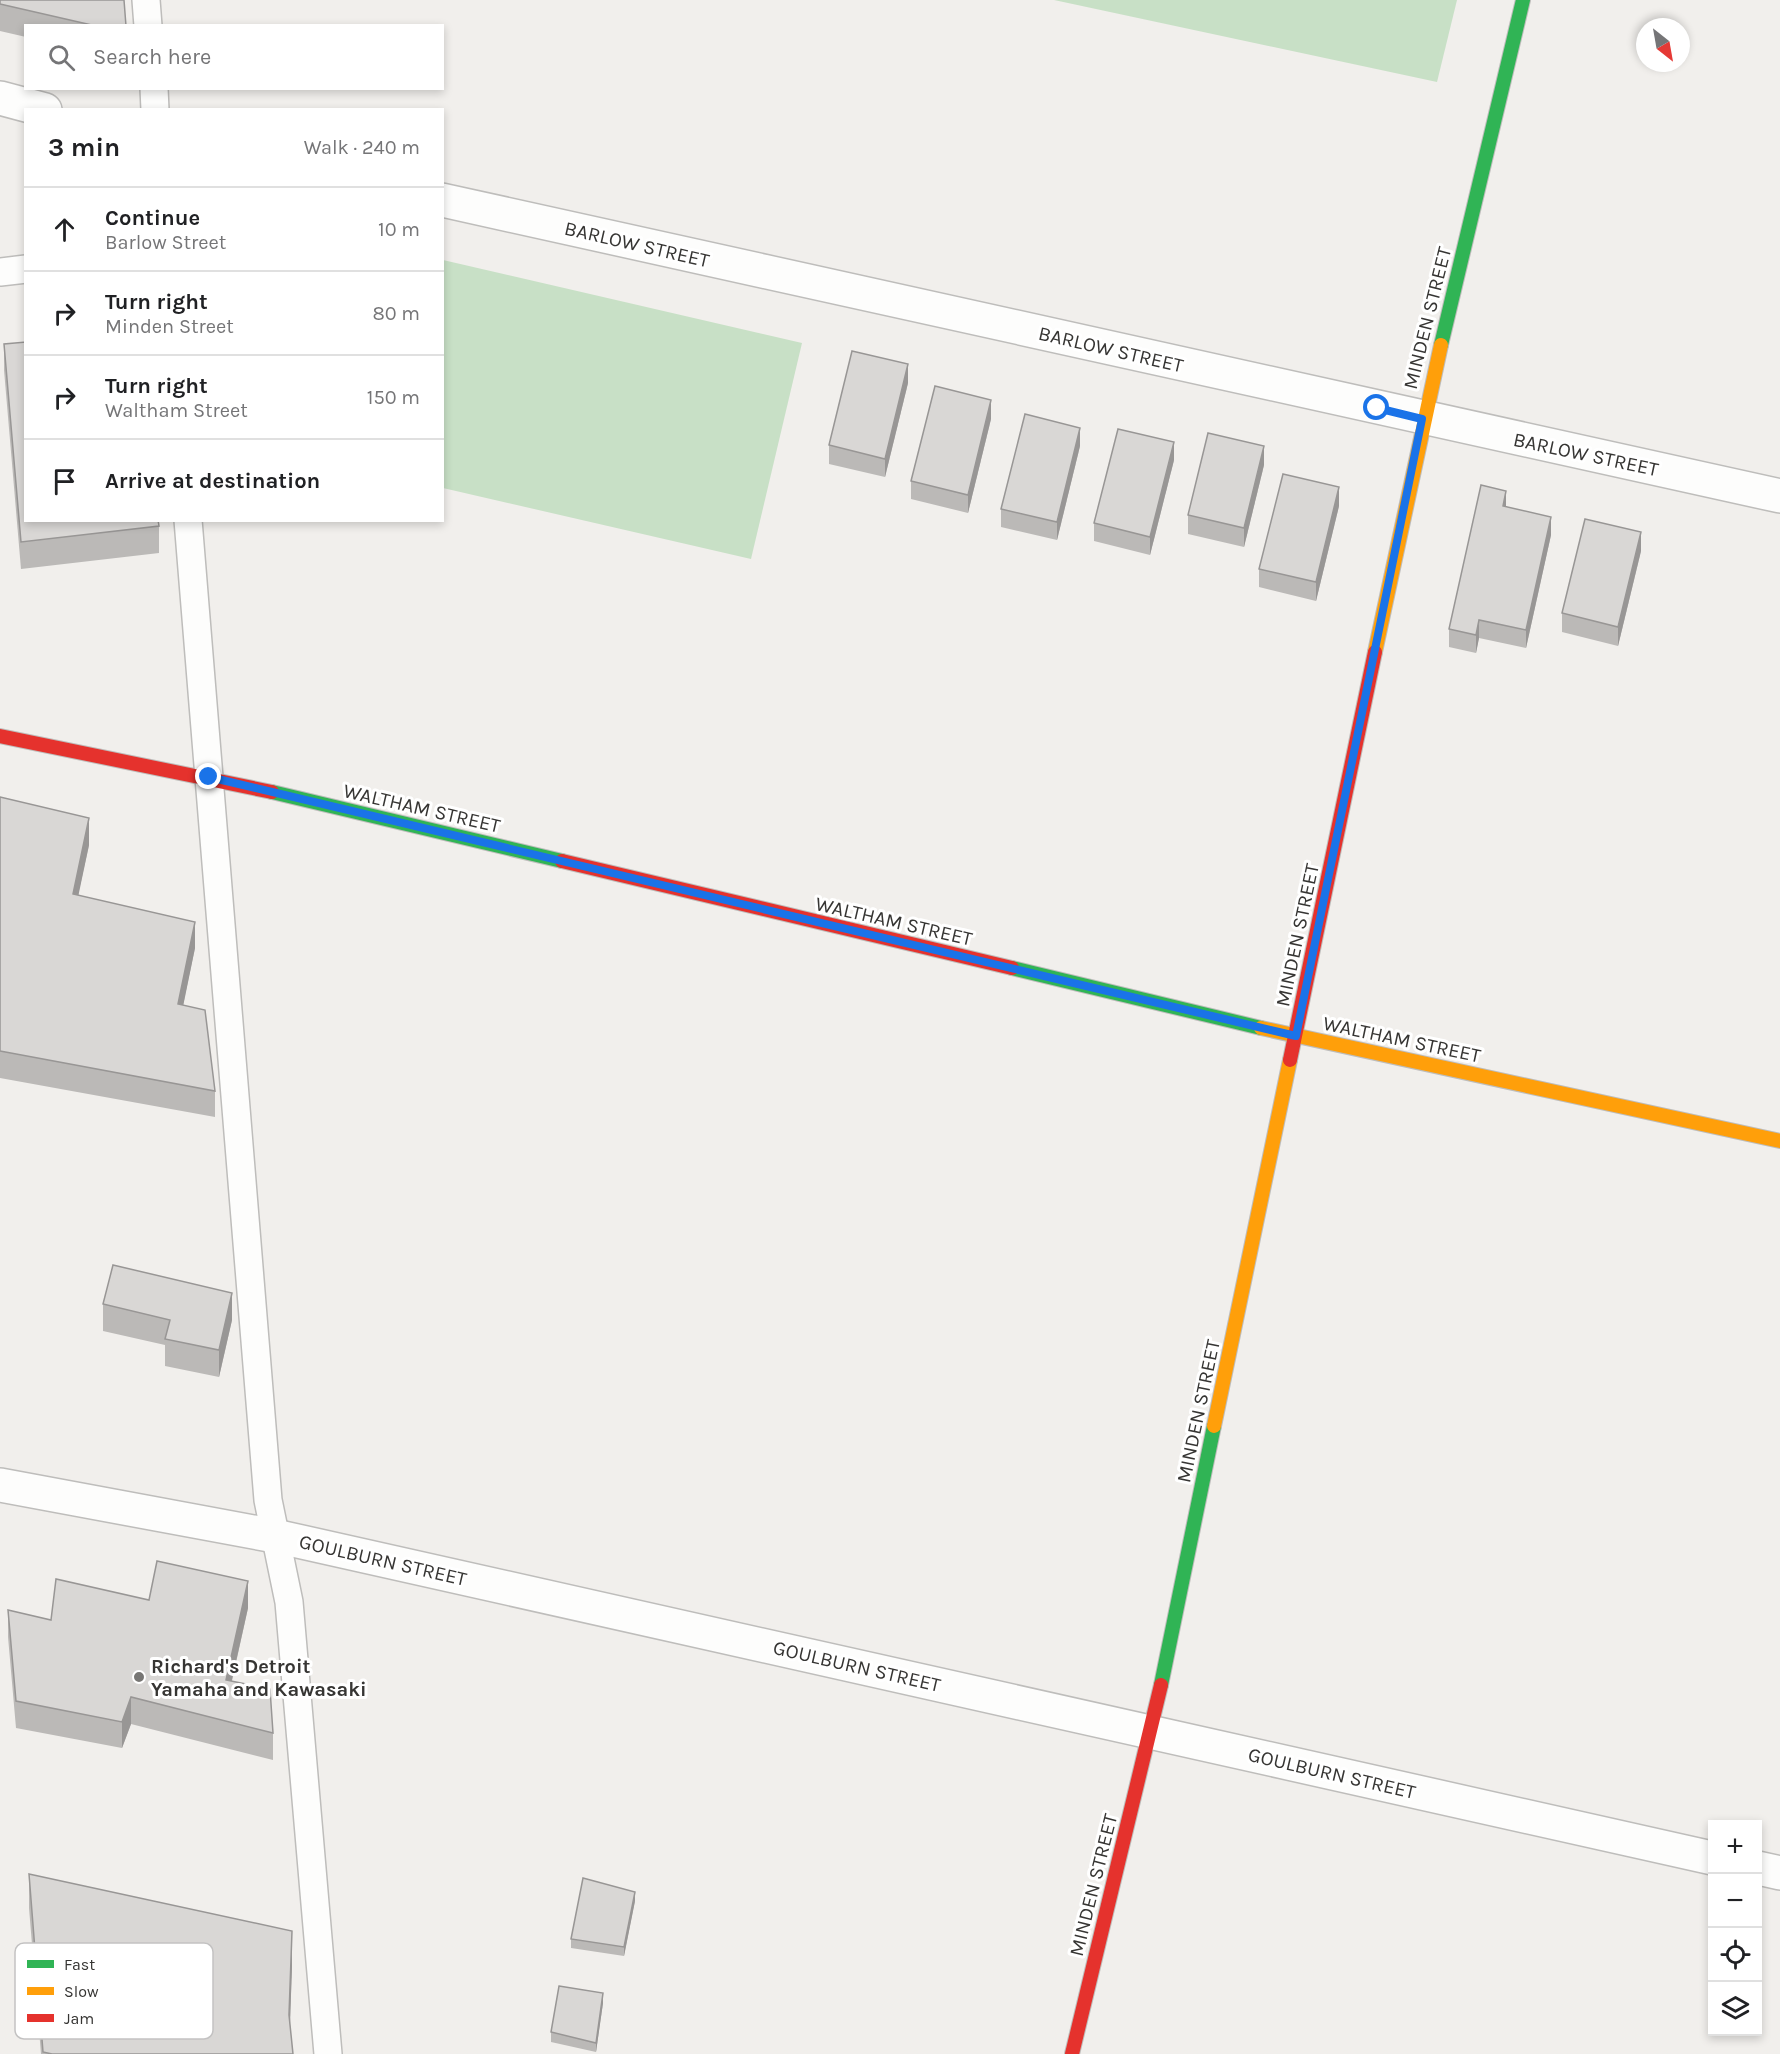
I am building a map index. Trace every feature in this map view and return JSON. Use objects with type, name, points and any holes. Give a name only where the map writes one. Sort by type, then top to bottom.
[{"type":"street","name":"MINDEN STREET","points":[[1072,2054],[1151,1732],[1422,419],[1523,0]]},
{"type":"street","points":[[0,98],[38,108]]},
{"type":"street","name":"BARLOW STREET","points":[[444,200],[1422,419],[1780,496]]},
{"type":"street","name":"WALTHAM STREET","points":[[0,736],[209,777],[1296,1036],[1780,1141]]},
{"type":"street","name":"GOULBURN STREET","points":[[0,1485],[275,1536],[1708,1857]]},
{"type":"street","points":[[1762,1869],[1780,1873]]},
{"type":"lane","points":[[146,0],[148,24]]},
{"type":"lane","points":[[154,90],[155,108]]},
{"type":"lane","points":[[0,272],[24,269]]},
{"type":"lane","points":[[188,522],[268,1500],[289,1602],[328,2054]]},
{"type":"green space","points":[[1054,0],[1457,0],[1437,82]]},
{"type":"green space","points":[[444,260],[802,343],[751,559],[444,488]]},
{"type":"building","points":[[0,0],[124,0],[126,24],[87,24],[0,4]]},
{"type":"building","points":[[24,342],[24,522],[158,522],[159,526],[21,542],[4,344]]},
{"type":"building","points":[[852,351],[908,364],[885,459],[829,445]]},
{"type":"building","points":[[935,386],[991,400],[968,495],[911,481]]},
{"type":"building","points":[[1025,414],[1080,428],[1057,522],[1001,509]]},
{"type":"building","points":[[1118,429],[1174,442],[1150,537],[1094,523]]},
{"type":"building","points":[[1208,433],[1264,446],[1244,528],[1188,515]]},
{"type":"building","points":[[1283,474],[1339,487],[1316,582],[1259,569]]},
{"type":"building","points":[[1481,485],[1506,491],[1503,506],[1551,517],[1526,630],[1479,620],[1476,635],[1449,629]]},
{"type":"building","points":[[1585,519],[1641,532],[1618,627],[1562,613]]},
{"type":"building","points":[[0,797],[89,818],[73,894],[195,922],[178,1004],[205,1010],[215,1091],[0,1051]]},
{"type":"building","points":[[113,1265],[232,1293],[219,1350],[165,1339],[170,1320],[103,1304]]},
{"type":"building","points":[[157,1561],[248,1581],[226,1680],[270,1689],[273,1733],[131,1697],[122,1722],[16,1701],[8,1610],[51,1620],[56,1579],[149,1600]]},
{"type":"building","points":[[29,1874],[292,1931],[289,2015],[293,2054],[52,2054],[43,2052],[42,2039],[213,2039],[213,1943],[34,1943]]},
{"type":"building","points":[[583,1878],[635,1892],[624,1947],[571,1939]]},
{"type":"building","points":[[559,1986],[603,1993],[596,2043],[551,2032]]},
{"type":"traffic: fast","points":[[1441,345],[1523,0]]},
{"type":"traffic: fast","points":[[272,792],[562,861]]},
{"type":"traffic: fast","points":[[1012,968],[1261,1028]]},
{"type":"traffic: fast","points":[[1161,1685],[1214,1426]]},
{"type":"traffic: slow","points":[[1375,652],[1441,345]]},
{"type":"traffic: slow","points":[[1261,1028],[1780,1141]]},
{"type":"traffic: slow","points":[[1214,1426],[1290,1060]]},
{"type":"traffic: jam","points":[[1290,1060],[1375,652]]},
{"type":"traffic: jam","points":[[0,736],[272,792]]},
{"type":"traffic: jam","points":[[562,861],[1012,968]]},
{"type":"traffic: jam","points":[[1072,2054],[1161,1685]]},
{"type":"place","name":"Richard's Detroit Yamaha and Kawasaki","points":[[139,1677]]},
{"type":"route","points":[[209,777],[1296,1036],[1422,419],[1377,408]]}]
